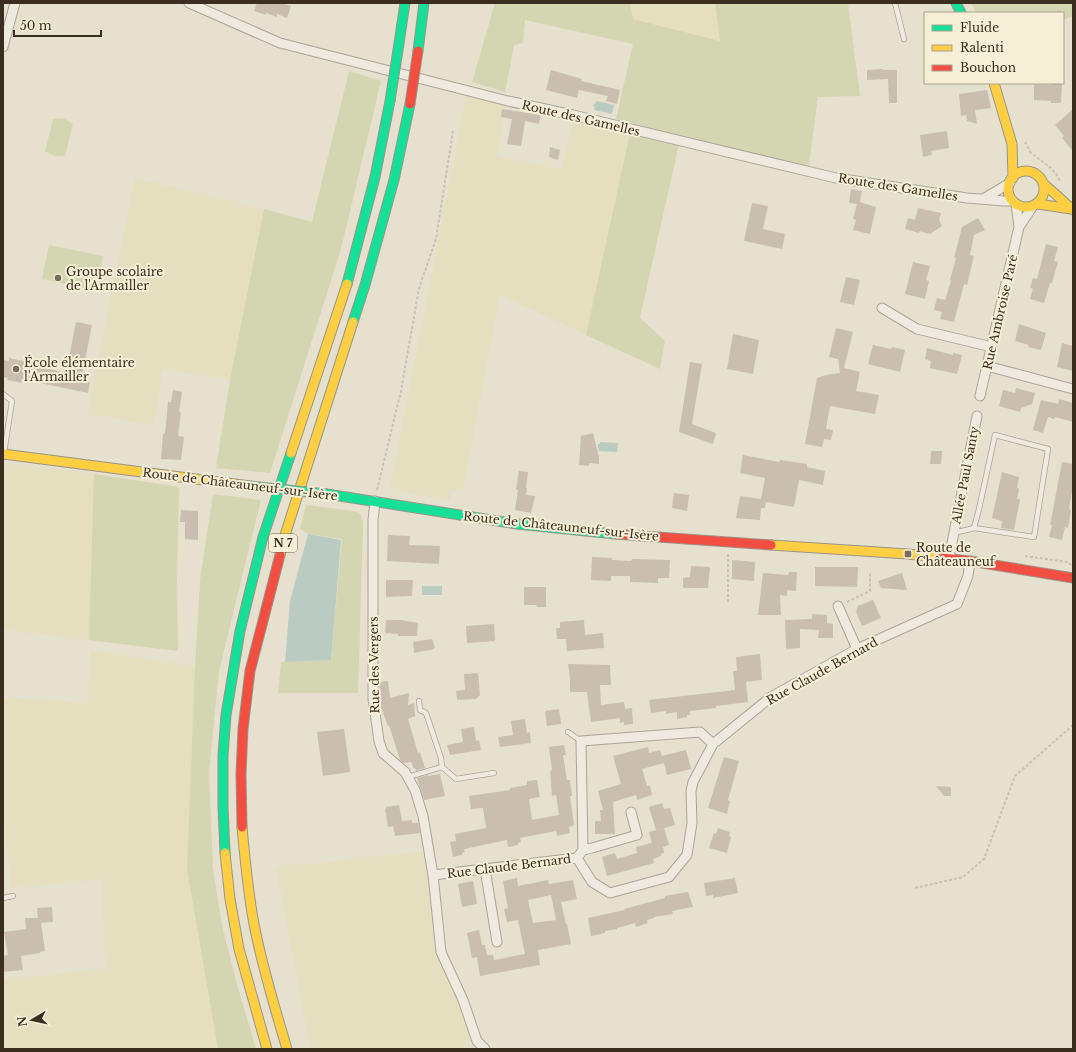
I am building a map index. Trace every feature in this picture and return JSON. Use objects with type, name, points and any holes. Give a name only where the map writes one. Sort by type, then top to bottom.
[{"type":"main road","name":"N 7","points":[[267,1049],[239,949],[230,899],[225,853],[223,806],[223,756],[226,715],[240,631],[263,537],[345,291],[375,177],[390,101],[404,3]]},
{"type":"main road","name":"N 7","points":[[287,1049],[270,992],[254,925],[246,870],[242,821],[241,774],[243,729],[250,671],[286,532],[365,285],[394,180],[410,104],[424,3]]},
{"type":"main road","points":[[956,3],[960,12]]},
{"type":"main road","points":[[994,84],[1012,144],[1011,180],[1009,190],[1010,196],[1015,203],[1021,206],[1035,205],[1072,207]]},
{"type":"main road","points":[[1012,144],[1032,172],[1072,207]]},
{"type":"main road","points":[[1011,180],[1018,173],[1025,171],[1032,172]]},
{"type":"main road","points":[[1035,205],[1042,198],[1044,184]]},
{"type":"main road","name":"Route de Châteauneuf-sur-Isère","points":[[3,454],[250,486],[327,494],[517,524],[608,533],[883,551],[949,558],[1073,578]]},
{"type":"street","points":[[3,47],[15,3]]},
{"type":"street","name":"Route des Gamelles","points":[[189,3],[280,43],[508,102],[836,178],[967,198],[1015,203]]},
{"type":"street","points":[[983,199],[996,192],[1011,180]]},
{"type":"street","name":"Rue Ambroise Paré","points":[[980,396],[1019,227],[1015,203]]},
{"type":"street","name":"Rue Ambroise Paré","points":[[1019,227],[1035,205]]},
{"type":"street","points":[[882,308],[916,329],[992,347]]},
{"type":"street","points":[[987,366],[1073,389]]},
{"type":"street","name":"Allée Paul Santy","points":[[949,558],[977,416]]},
{"type":"street","name":"Rue des Vergers","points":[[374,501],[372,699],[379,741],[383,753],[404,772],[415,790],[423,816],[441,952],[463,1000],[477,1041],[485,1049]]},
{"type":"street","name":"Rue Claude Bernard","points":[[432,875],[577,858],[592,882],[610,893],[669,877],[687,855],[692,822],[691,791],[693,782],[713,744],[771,697],[857,649],[957,604],[968,576],[970,561]]},
{"type":"street","points":[[838,606],[857,649]]},
{"type":"street","points":[[577,858],[583,850],[581,741],[700,732],[713,744]]},
{"type":"street","points":[[583,850],[637,835],[631,812]]},
{"type":"street","points":[[485,869],[497,942]]},
{"type":"lane","points":[[895,3],[904,39]]},
{"type":"lane","points":[[3,394],[12,400],[3,454]]},
{"type":"lane","points":[[954,533],[974,528],[1034,537],[1048,449],[995,436],[980,509],[974,528]]},
{"type":"lane","points":[[419,701],[420,710],[426,713],[439,750],[442,767],[456,779],[494,773]]},
{"type":"lane","points":[[568,732],[581,741]]},
{"type":"lane","points":[[408,777],[442,767]]},
{"type":"lane","points":[[3,898],[13,896]]},
{"type":"path","points":[[374,501],[401,391],[419,288],[436,239],[453,131]]},
{"type":"path","points":[[1023,136],[1031,153],[1056,174],[1062,185]]},
{"type":"path","points":[[728,541],[728,603]]},
{"type":"path","points":[[838,606],[870,591],[870,573]]},
{"type":"path","points":[[915,888],[964,877],[984,859],[1015,776],[1073,725]]},
{"type":"shaded area","points":[[630,3],[715,3],[720,41],[632,19]]},
{"type":"shaded area","points":[[466,96],[506,105],[497,156],[562,169],[573,120],[630,133],[586,335],[500,295],[463,490],[452,490],[450,501],[390,489]]},
{"type":"shaded area","points":[[596,101],[614,105],[612,114],[594,110],[595,108],[593,105]]},
{"type":"shaded area","points":[[135,178],[264,209],[230,380],[163,369],[154,425],[87,414]]},
{"type":"shaded area","points":[[600,442],[618,443],[617,452],[599,451],[598,444],[600,444]]},
{"type":"shaded area","points":[[3,464],[94,474],[89,640],[3,630]]},
{"type":"shaded area","points":[[308,534],[341,540],[331,660],[285,662],[290,601]]},
{"type":"shaded area","points":[[422,586],[442,586],[442,595],[422,595]]},
{"type":"shaded area","points":[[91,650],[195,667],[187,869],[218,1049],[3,1049],[3,979],[105,969],[102,879],[12,888],[3,814],[3,698],[87,702]]},
{"type":"shaded area","points":[[425,851],[438,954],[460,1002],[470,1036],[464,1047],[461,1049],[310,1049],[276,867]]},
{"type":"green space","points":[[495,3],[630,3],[633,19],[720,41],[715,3],[848,3],[860,96],[818,97],[809,166],[681,135],[640,318],[665,341],[660,369],[586,335],[630,133],[634,123],[616,119],[633,44],[525,20],[523,43],[514,45],[505,92],[472,82]]},
{"type":"green space","points":[[971,3],[1073,3],[1073,16],[1064,20],[1064,12],[976,12]]},
{"type":"green space","points":[[349,71],[381,81],[341,249],[270,473],[216,468],[230,380],[264,209],[312,222]]},
{"type":"green space","points":[[63,118],[73,124],[65,156],[54,156],[45,151],[53,119]]},
{"type":"green space","points":[[49,245],[103,256],[97,291],[42,279]]},
{"type":"green space","points":[[94,474],[179,487],[177,579],[178,651],[89,640]]},
{"type":"green space","points":[[213,494],[261,500],[219,671],[209,773],[213,868],[222,926],[256,1049],[218,1049],[187,869],[200,580]]},
{"type":"green space","points":[[306,505],[354,511],[360,513],[363,523],[358,693],[278,693],[281,662],[331,660],[342,539],[308,534],[300,529]]},
{"type":"building","points":[[257,3],[282,3],[291,6],[287,18],[277,14],[277,17],[254,11]]},
{"type":"building","points":[[551,70],[582,79],[581,81],[620,90],[617,104],[606,101],[608,96],[579,90],[577,98],[546,90]]},
{"type":"building","points":[[867,70],[897,70],[897,103],[889,103],[888,79],[867,80]]},
{"type":"building","points":[[1034,84],[1062,84],[1061,103],[1034,100]]},
{"type":"building","points":[[987,90],[991,108],[975,110],[977,124],[967,121],[966,115],[961,116],[959,94]]},
{"type":"building","points":[[502,109],[541,115],[539,124],[525,121],[521,146],[507,144],[512,119],[501,117]]},
{"type":"building","points":[[1073,109],[1073,151],[1062,138],[1064,136],[1055,125]]},
{"type":"building","points":[[947,131],[949,148],[931,151],[932,155],[923,157],[920,135]]},
{"type":"building","points":[[550,147],[560,150],[558,160],[549,157]]},
{"type":"building","points":[[851,189],[862,191],[860,202],[876,207],[870,234],[853,230],[856,220],[853,219],[857,204],[849,203]]},
{"type":"building","points":[[752,203],[768,206],[763,229],[785,234],[782,249],[744,241]]},
{"type":"building","points":[[918,208],[941,213],[939,220],[942,226],[930,234],[905,229],[908,218],[915,220]]},
{"type":"building","points":[[978,218],[985,230],[974,235],[970,255],[974,256],[967,285],[964,284],[954,322],[940,319],[942,312],[934,310],[937,298],[945,300],[951,281],[956,258],[954,258],[962,227]]},
{"type":"building","points":[[1046,244],[1058,247],[1054,261],[1058,262],[1044,303],[1030,299],[1033,289],[1030,288],[1033,278],[1037,279]]},
{"type":"building","points":[[913,262],[930,266],[926,280],[929,281],[925,299],[905,294]]},
{"type":"building","points":[[846,277],[860,280],[854,305],[840,302]]},
{"type":"building","points":[[76,322],[92,325],[81,380],[90,382],[88,393],[21,379],[22,383],[7,380],[8,378],[3,377],[3,360],[9,361],[9,358],[28,362],[27,364],[66,373]]},
{"type":"building","points":[[1019,324],[1046,333],[1041,350],[1028,347],[1029,345],[1015,341]]},
{"type":"building","points":[[836,328],[853,332],[844,368],[860,372],[856,391],[879,395],[875,414],[830,406],[826,429],[833,430],[831,440],[824,439],[822,447],[805,444],[817,378],[840,373],[838,359],[829,357]]},
{"type":"building","points":[[733,334],[759,340],[753,374],[727,369]]},
{"type":"building","points":[[1062,343],[1073,346],[1073,371],[1057,367]]},
{"type":"building","points":[[873,345],[905,350],[900,372],[868,364]]},
{"type":"building","points":[[927,348],[953,355],[953,353],[962,355],[957,374],[930,368],[931,361],[925,359]]},
{"type":"building","points":[[690,362],[702,364],[692,424],[716,433],[713,444],[679,432]]},
{"type":"building","points":[[1016,388],[1035,393],[1032,404],[1021,408],[1020,412],[999,406],[1003,390],[1015,393]]},
{"type":"building","points":[[173,390],[182,392],[178,436],[184,437],[181,460],[161,459],[168,402],[171,402]]},
{"type":"building","points":[[1059,399],[1073,403],[1073,422],[1055,417],[1054,419],[1048,417],[1043,433],[1033,430],[1041,400],[1058,404]]},
{"type":"building","points":[[593,433],[599,457],[599,464],[589,463],[589,466],[579,465],[581,436]]},
{"type":"building","points":[[931,451],[942,451],[941,464],[930,464]]},
{"type":"building","points":[[743,455],[779,462],[780,460],[807,464],[807,467],[825,471],[823,485],[799,480],[794,507],[766,502],[765,508],[761,508],[760,520],[736,518],[740,496],[761,499],[765,478],[740,473]]},
{"type":"building","points":[[1062,462],[1073,464],[1073,486],[1069,509],[1071,510],[1068,528],[1065,527],[1062,540],[1049,537]]},
{"type":"building","points":[[519,471],[528,472],[526,495],[535,496],[531,513],[515,510]]},
{"type":"building","points":[[1002,472],[1019,477],[1017,499],[1020,499],[1014,530],[1001,528],[1002,521],[992,518]]},
{"type":"building","points":[[674,493],[689,495],[687,511],[672,508]]},
{"type":"building","points":[[181,510],[198,511],[198,540],[185,539],[185,522],[180,522]]},
{"type":"building","points":[[388,535],[410,536],[409,545],[440,546],[439,564],[387,561]]},
{"type":"building","points":[[592,557],[631,561],[632,559],[670,560],[669,578],[658,578],[658,583],[630,582],[630,576],[611,576],[611,581],[591,580]]},
{"type":"building","points":[[732,560],[755,562],[754,581],[732,579]]},
{"type":"building","points":[[691,566],[710,567],[708,588],[683,588],[683,578],[690,577]]},
{"type":"building","points":[[815,567],[858,567],[857,587],[815,586]]},
{"type":"building","points":[[789,572],[797,572],[796,591],[787,590],[787,596],[780,595],[781,615],[758,615],[763,573],[788,575]]},
{"type":"building","points":[[902,573],[907,590],[881,588],[878,581]]},
{"type":"building","points":[[386,580],[413,580],[412,596],[386,597]]},
{"type":"building","points":[[524,587],[546,587],[546,607],[524,605]]},
{"type":"building","points":[[873,600],[881,618],[862,626],[856,612],[858,606]]},
{"type":"building","points":[[812,614],[827,615],[827,623],[833,624],[833,638],[818,638],[819,630],[800,629],[800,648],[786,649],[785,620],[812,619]]},
{"type":"building","points":[[386,620],[401,620],[418,623],[417,636],[398,636],[398,634],[385,633]]},
{"type":"building","points":[[584,620],[585,635],[603,633],[604,648],[567,651],[566,639],[557,639],[556,628],[560,628],[560,622]]},
{"type":"building","points":[[494,624],[495,641],[467,643],[466,626]]},
{"type":"building","points":[[432,639],[434,649],[414,653],[413,642]]},
{"type":"building","points":[[760,654],[762,680],[746,682],[748,702],[690,711],[690,715],[687,715],[687,717],[677,719],[677,712],[666,714],[666,711],[651,713],[649,700],[735,690],[733,671],[737,671],[736,657]]},
{"type":"building","points":[[568,664],[610,665],[611,685],[600,685],[601,705],[624,702],[625,709],[632,708],[633,724],[624,725],[624,722],[620,723],[620,718],[591,722],[587,692],[570,692]]},
{"type":"building","points":[[478,673],[480,695],[476,699],[457,700],[456,691],[465,690],[464,674]]},
{"type":"building","points":[[388,681],[390,698],[409,693],[408,705],[414,703],[415,716],[408,719],[418,753],[420,752],[425,768],[416,771],[411,762],[403,763],[400,760],[389,725],[388,726],[380,705],[379,682]]},
{"type":"building","points":[[559,709],[561,724],[547,726],[545,711]]},
{"type":"building","points":[[525,719],[527,733],[530,732],[531,743],[500,747],[498,737],[513,735],[511,721]]},
{"type":"building","points":[[474,727],[476,741],[479,740],[481,750],[450,755],[447,745],[463,742],[461,729]]},
{"type":"building","points":[[344,729],[350,772],[323,776],[317,732]]},
{"type":"building","points":[[564,745],[566,755],[563,755],[567,780],[570,780],[572,796],[570,796],[574,825],[569,827],[570,833],[557,836],[556,831],[520,838],[521,842],[518,843],[518,845],[508,847],[507,840],[464,849],[465,852],[462,853],[462,855],[453,857],[450,842],[456,841],[455,834],[486,828],[483,808],[471,809],[469,796],[510,790],[510,788],[527,785],[527,781],[537,780],[540,797],[529,799],[532,820],[559,815],[556,795],[552,796],[550,771],[552,770],[549,747]]},
{"type":"building","points":[[648,747],[649,753],[660,750],[662,756],[686,750],[691,769],[667,775],[664,763],[642,769],[647,786],[650,786],[652,795],[637,800],[636,795],[613,802],[615,834],[595,834],[595,821],[601,821],[600,810],[603,810],[598,791],[621,784],[613,756]]},
{"type":"building","points":[[724,757],[739,761],[728,800],[730,801],[727,814],[708,808]]},
{"type":"building","points":[[440,774],[445,796],[424,800],[417,778]]},
{"type":"building","points":[[936,786],[951,787],[951,796],[944,796]]},
{"type":"building","points":[[662,803],[664,809],[670,808],[675,825],[656,830],[649,807]]},
{"type":"building","points":[[399,805],[402,821],[412,820],[412,823],[418,823],[420,833],[395,836],[393,826],[388,827],[386,807]]},
{"type":"building","points":[[664,828],[669,845],[663,847],[664,853],[661,854],[661,856],[653,859],[654,863],[607,876],[602,857],[615,853],[617,859],[637,853],[636,847],[652,843],[649,832]]},
{"type":"building","points":[[718,828],[730,832],[729,836],[731,837],[727,853],[709,848],[714,833],[716,834]]},
{"type":"building","points":[[517,878],[518,886],[548,880],[549,884],[573,880],[577,899],[561,902],[571,944],[538,950],[540,965],[480,976],[477,957],[472,958],[467,933],[479,930],[482,945],[485,945],[487,955],[493,955],[494,960],[525,954],[518,920],[507,922],[504,909],[508,908],[503,881]],"holes":[[[551,895],[556,920],[533,923],[528,900]]]},
{"type":"building","points":[[735,878],[738,893],[713,898],[713,895],[706,896],[704,883]]},
{"type":"building","points":[[473,881],[477,904],[462,907],[458,884]]},
{"type":"building","points":[[688,892],[693,907],[672,911],[673,914],[654,917],[647,920],[648,923],[636,927],[635,923],[591,936],[588,918],[625,910],[624,909],[665,898],[665,896]]},
{"type":"building","points":[[52,907],[53,922],[41,923],[45,951],[21,956],[23,970],[3,972],[3,956],[8,955],[4,932],[26,929],[25,918],[38,918],[37,908]]},
{"type":"traffic: fast","points":[[398,50],[405,3]]},
{"type":"traffic: fast","points":[[418,51],[424,3]]},
{"type":"traffic: fast","points":[[956,3],[960,12]]},
{"type":"traffic: fast","points":[[390,101],[398,50]]},
{"type":"traffic: fast","points":[[347,284],[375,177],[390,101]]},
{"type":"traffic: fast","points":[[353,322],[365,285],[394,180],[410,104]]},
{"type":"traffic: fast","points":[[225,853],[223,756],[226,715],[240,631],[263,537],[291,453]]},
{"type":"traffic: fast","points":[[250,486],[327,494]]},
{"type":"traffic: fast","points":[[327,494],[517,524],[615,534]]},
{"type":"traffic: slow","points":[[994,84],[1012,144],[1013,178]]},
{"type":"traffic: slow","points":[[1026,171],[1039,176],[1044,189],[1039,202],[1026,207],[1013,202],[1008,189],[1013,176],[1026,171]]},
{"type":"traffic: slow","points":[[1044,184],[1073,210]]},
{"type":"traffic: slow","points":[[1038,204],[1071,209]]},
{"type":"traffic: slow","points":[[291,453],[347,284]]},
{"type":"traffic: slow","points":[[280,555],[353,322]]},
{"type":"traffic: slow","points":[[3,454],[250,486]]},
{"type":"traffic: slow","points":[[771,545],[908,554],[941,558]]},
{"type":"traffic: slow","points":[[242,827],[248,888],[257,940],[287,1049]]},
{"type":"traffic: slow","points":[[225,853],[230,899],[239,949],[267,1049]]},
{"type":"traffic: jam","points":[[410,104],[418,51]]},
{"type":"traffic: jam","points":[[615,534],[771,545]]},
{"type":"traffic: jam","points":[[242,827],[241,774],[243,729],[250,671],[280,555]]},
{"type":"traffic: jam","points":[[941,558],[970,561],[1073,578]]},
{"type":"place","name":"Groupe scolaire de l'Armailler","points":[[58,278]]},
{"type":"place","name":"École élémentaire l'Armailler","points":[[16,369]]},
{"type":"place","name":"Route de Châteauneuf","points":[[908,554]]}]
